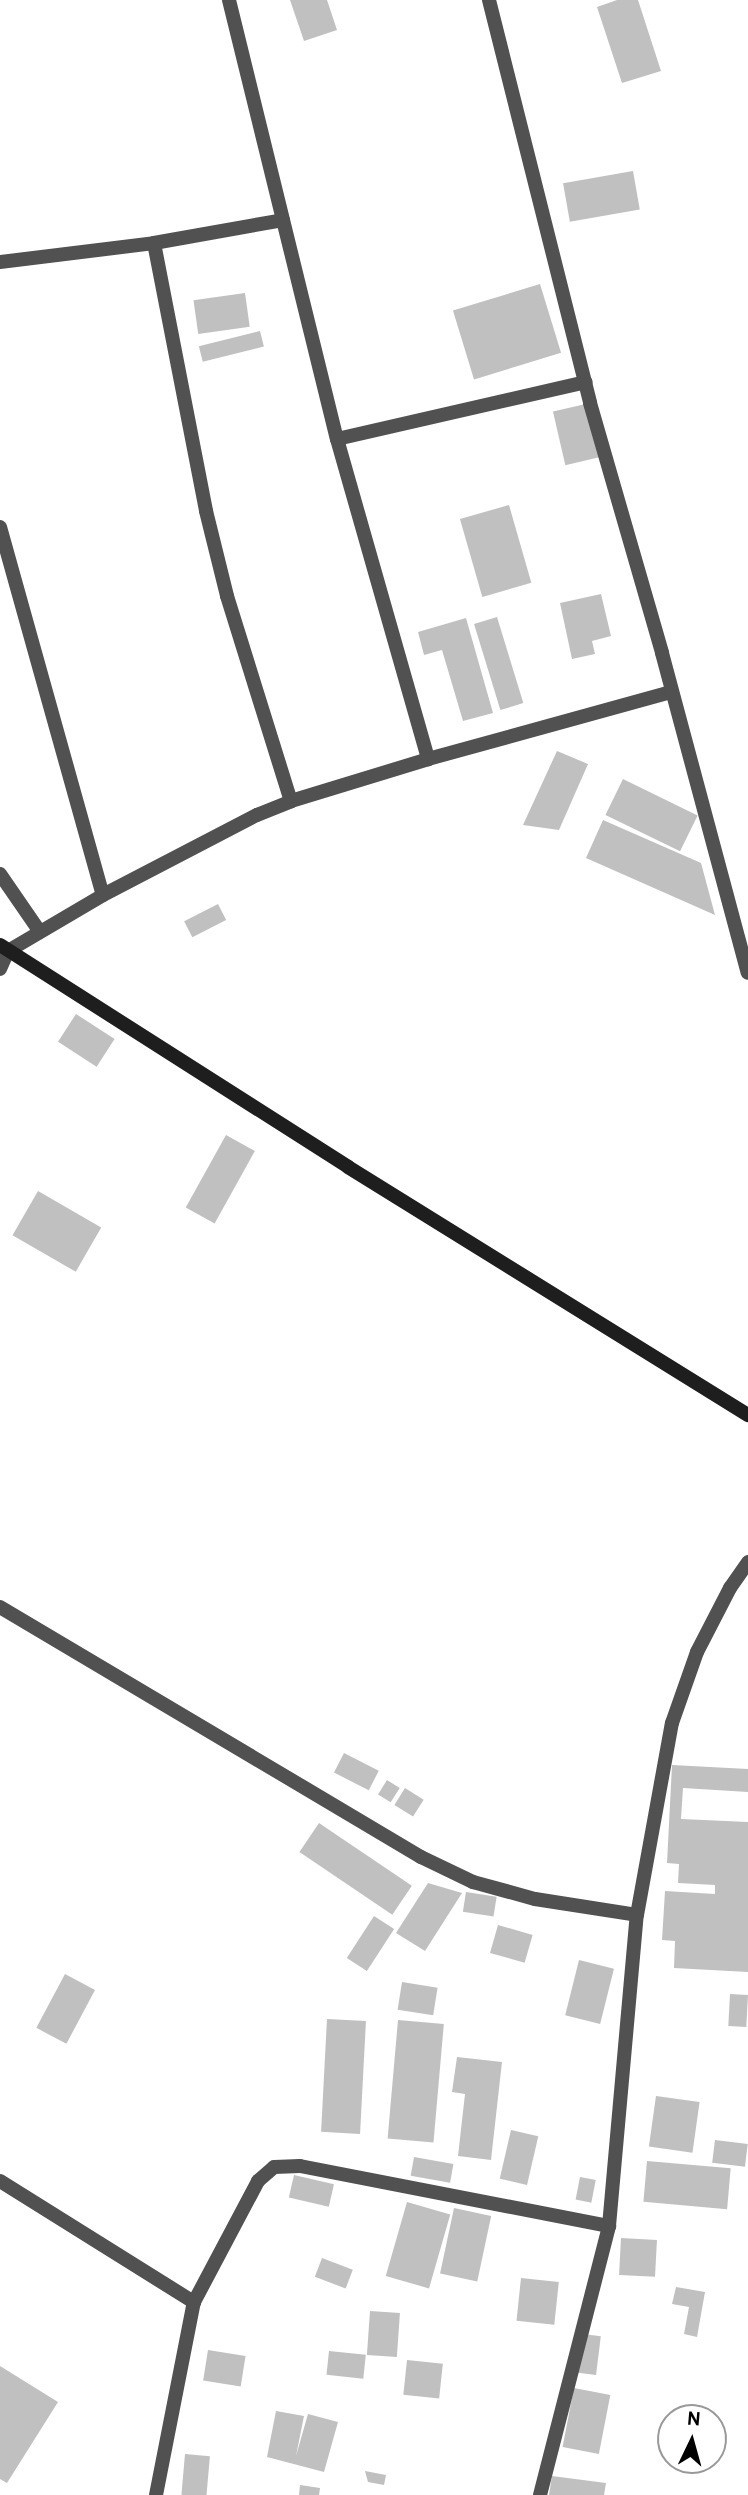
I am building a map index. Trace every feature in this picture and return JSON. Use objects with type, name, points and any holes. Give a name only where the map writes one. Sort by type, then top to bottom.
[{"type":"street","points":[[229,0],[337,439],[428,759]]},
{"type":"street","points":[[489,0],[586,382],[748,973]]},
{"type":"street","points":[[0,262],[155,243],[283,220]]},
{"type":"street","points":[[155,243],[218,559],[291,802]]},
{"type":"street","points":[[337,439],[586,382]]},
{"type":"street","points":[[0,527],[103,895]]},
{"type":"street","points":[[4,948],[40,932],[103,895],[257,815],[428,759],[672,692]]},
{"type":"street","points":[[0,874],[40,932]]},
{"type":"street","points":[[0,969],[4,948]]},
{"type":"street","points":[[4,948],[348,1167],[748,1415]]},
{"type":"street","points":[[540,2495],[608,2226],[637,1915],[672,1723],[697,1651],[730,1588],[748,1562]]},
{"type":"street","points":[[0,1607],[421,1857],[473,1882],[534,1899],[637,1915]]},
{"type":"street","points":[[156,2495],[194,2302],[258,2181],[274,2167],[300,2166],[608,2226]]},
{"type":"street","points":[[0,2181],[194,2302]]},
{"type":"building","points":[[290,0],[327,0],[337,30],[304,41]]},
{"type":"building","points":[[617,0],[638,0],[661,71],[622,83],[597,7]]},
{"type":"building","points":[[633,171],[640,209],[570,222],[563,183]]},
{"type":"building","points":[[540,284],[561,353],[474,379],[453,311]]},
{"type":"building","points":[[245,293],[250,327],[198,334],[194,300]]},
{"type":"building","points":[[260,331],[264,347],[203,362],[199,346]]},
{"type":"building","points":[[590,403],[602,457],[565,465],[553,412]]},
{"type":"building","points":[[509,505],[531,583],[482,597],[460,519]]},
{"type":"building","points":[[601,594],[611,636],[592,641],[595,654],[572,659],[560,603]]},
{"type":"building","points":[[497,617],[523,703],[500,710],[474,624]]},
{"type":"building","points":[[466,618],[493,713],[463,721],[442,650],[424,655],[418,632]]},
{"type":"building","points":[[557,751],[588,764],[559,830],[523,825]]},
{"type":"building","points":[[623,779],[698,815],[680,851],[605,815]]},
{"type":"building","points":[[603,820],[701,863],[715,915],[586,858]]},
{"type":"building","points":[[218,904],[226,920],[192,937],[184,921]]},
{"type":"building","points":[[76,1014],[115,1039],[97,1067],[58,1042]]},
{"type":"building","points":[[226,1135],[255,1151],[215,1224],[186,1208]]},
{"type":"building","points":[[38,1191],[101,1228],[76,1272],[12,1235]]},
{"type":"building","points":[[344,1753],[379,1771],[369,1790],[334,1773]]},
{"type":"building","points":[[672,1765],[748,1769],[748,1792],[683,1788],[681,1819],[748,1822],[748,1972],[674,1968],[675,1941],[662,1940],[665,1891],[715,1894],[715,1885],[678,1883],[679,1864],[667,1863]]},
{"type":"building","points":[[387,1780],[400,1788],[391,1802],[378,1794]]},
{"type":"building","points":[[405,1788],[424,1800],[413,1817],[394,1805]]},
{"type":"building","points":[[319,1823],[412,1886],[392,1915],[299,1852]]},
{"type":"building","points":[[428,1883],[462,1893],[425,1951],[396,1933]]},
{"type":"building","points":[[466,1892],[497,1897],[493,1917],[463,1912]]},
{"type":"building","points":[[374,1916],[394,1929],[367,1971],[347,1958]]},
{"type":"building","points":[[498,1925],[533,1935],[525,1963],[490,1953]]},
{"type":"building","points":[[579,1960],[614,1969],[600,2024],[565,2015]]},
{"type":"building","points":[[65,1974],[95,1990],[66,2044],[36,2028]]},
{"type":"building","points":[[402,1982],[438,1988],[433,2015],[398,2010]]},
{"type":"building","points":[[730,1994],[748,1995],[746,2027],[728,2026]]},
{"type":"building","points":[[327,2019],[366,2021],[360,2134],[321,2132]]},
{"type":"building","points":[[398,2020],[444,2024],[433,2143],[388,2139]]},
{"type":"building","points":[[457,2057],[502,2062],[491,2160],[458,2156],[465,2094],[452,2092]]},
{"type":"building","points":[[656,2096],[700,2102],[692,2153],[649,2147]]},
{"type":"building","points":[[511,2130],[538,2136],[527,2185],[500,2179]]},
{"type":"building","points":[[715,2140],[748,2144],[745,2167],[712,2163]]},
{"type":"building","points":[[414,2157],[453,2164],[450,2183],[411,2176]]},
{"type":"building","points":[[647,2161],[731,2168],[727,2209],[643,2202]]},
{"type":"building","points":[[294,2175],[334,2184],[329,2207],[289,2197]]},
{"type":"building","points":[[580,2177],[596,2180],[591,2203],[576,2200]]},
{"type":"building","points":[[407,2202],[450,2214],[429,2288],[386,2276]]},
{"type":"building","points":[[454,2208],[491,2216],[477,2281],[440,2274]]},
{"type":"building","points":[[621,2238],[657,2240],[655,2277],[619,2275]]},
{"type":"building","points":[[322,2258],[353,2270],[346,2288],[315,2277]]},
{"type":"building","points":[[521,2278],[559,2282],[554,2325],[517,2321]]},
{"type":"building","points":[[676,2287],[705,2292],[697,2337],[684,2334],[689,2307],[672,2304]]},
{"type":"building","points":[[370,2311],[400,2313],[397,2357],[367,2355]]},
{"type":"building","points":[[575,2333],[601,2336],[596,2375],[570,2372]]},
{"type":"building","points":[[208,2350],[246,2356],[241,2387],[203,2381]]},
{"type":"building","points":[[329,2351],[366,2355],[363,2379],[326,2375]]},
{"type":"building","points":[[407,2360],[443,2364],[439,2399],[403,2395]]},
{"type":"building","points":[[0,2366],[58,2402],[7,2483],[0,2479]]},
{"type":"building","points":[[574,2388],[610,2395],[599,2454],[563,2447]]},
{"type":"building","points":[[276,2411],[304,2416],[296,2456],[308,2414],[338,2422],[324,2472],[267,2457]]},
{"type":"building","points":[[185,2454],[210,2456],[207,2495],[181,2495]]},
{"type":"building","points":[[365,2471],[386,2475],[384,2485],[368,2482]]},
{"type":"building","points":[[552,2476],[606,2483],[604,2495],[549,2495]]},
{"type":"building","points":[[300,2485],[320,2488],[319,2495],[299,2495]]}]
